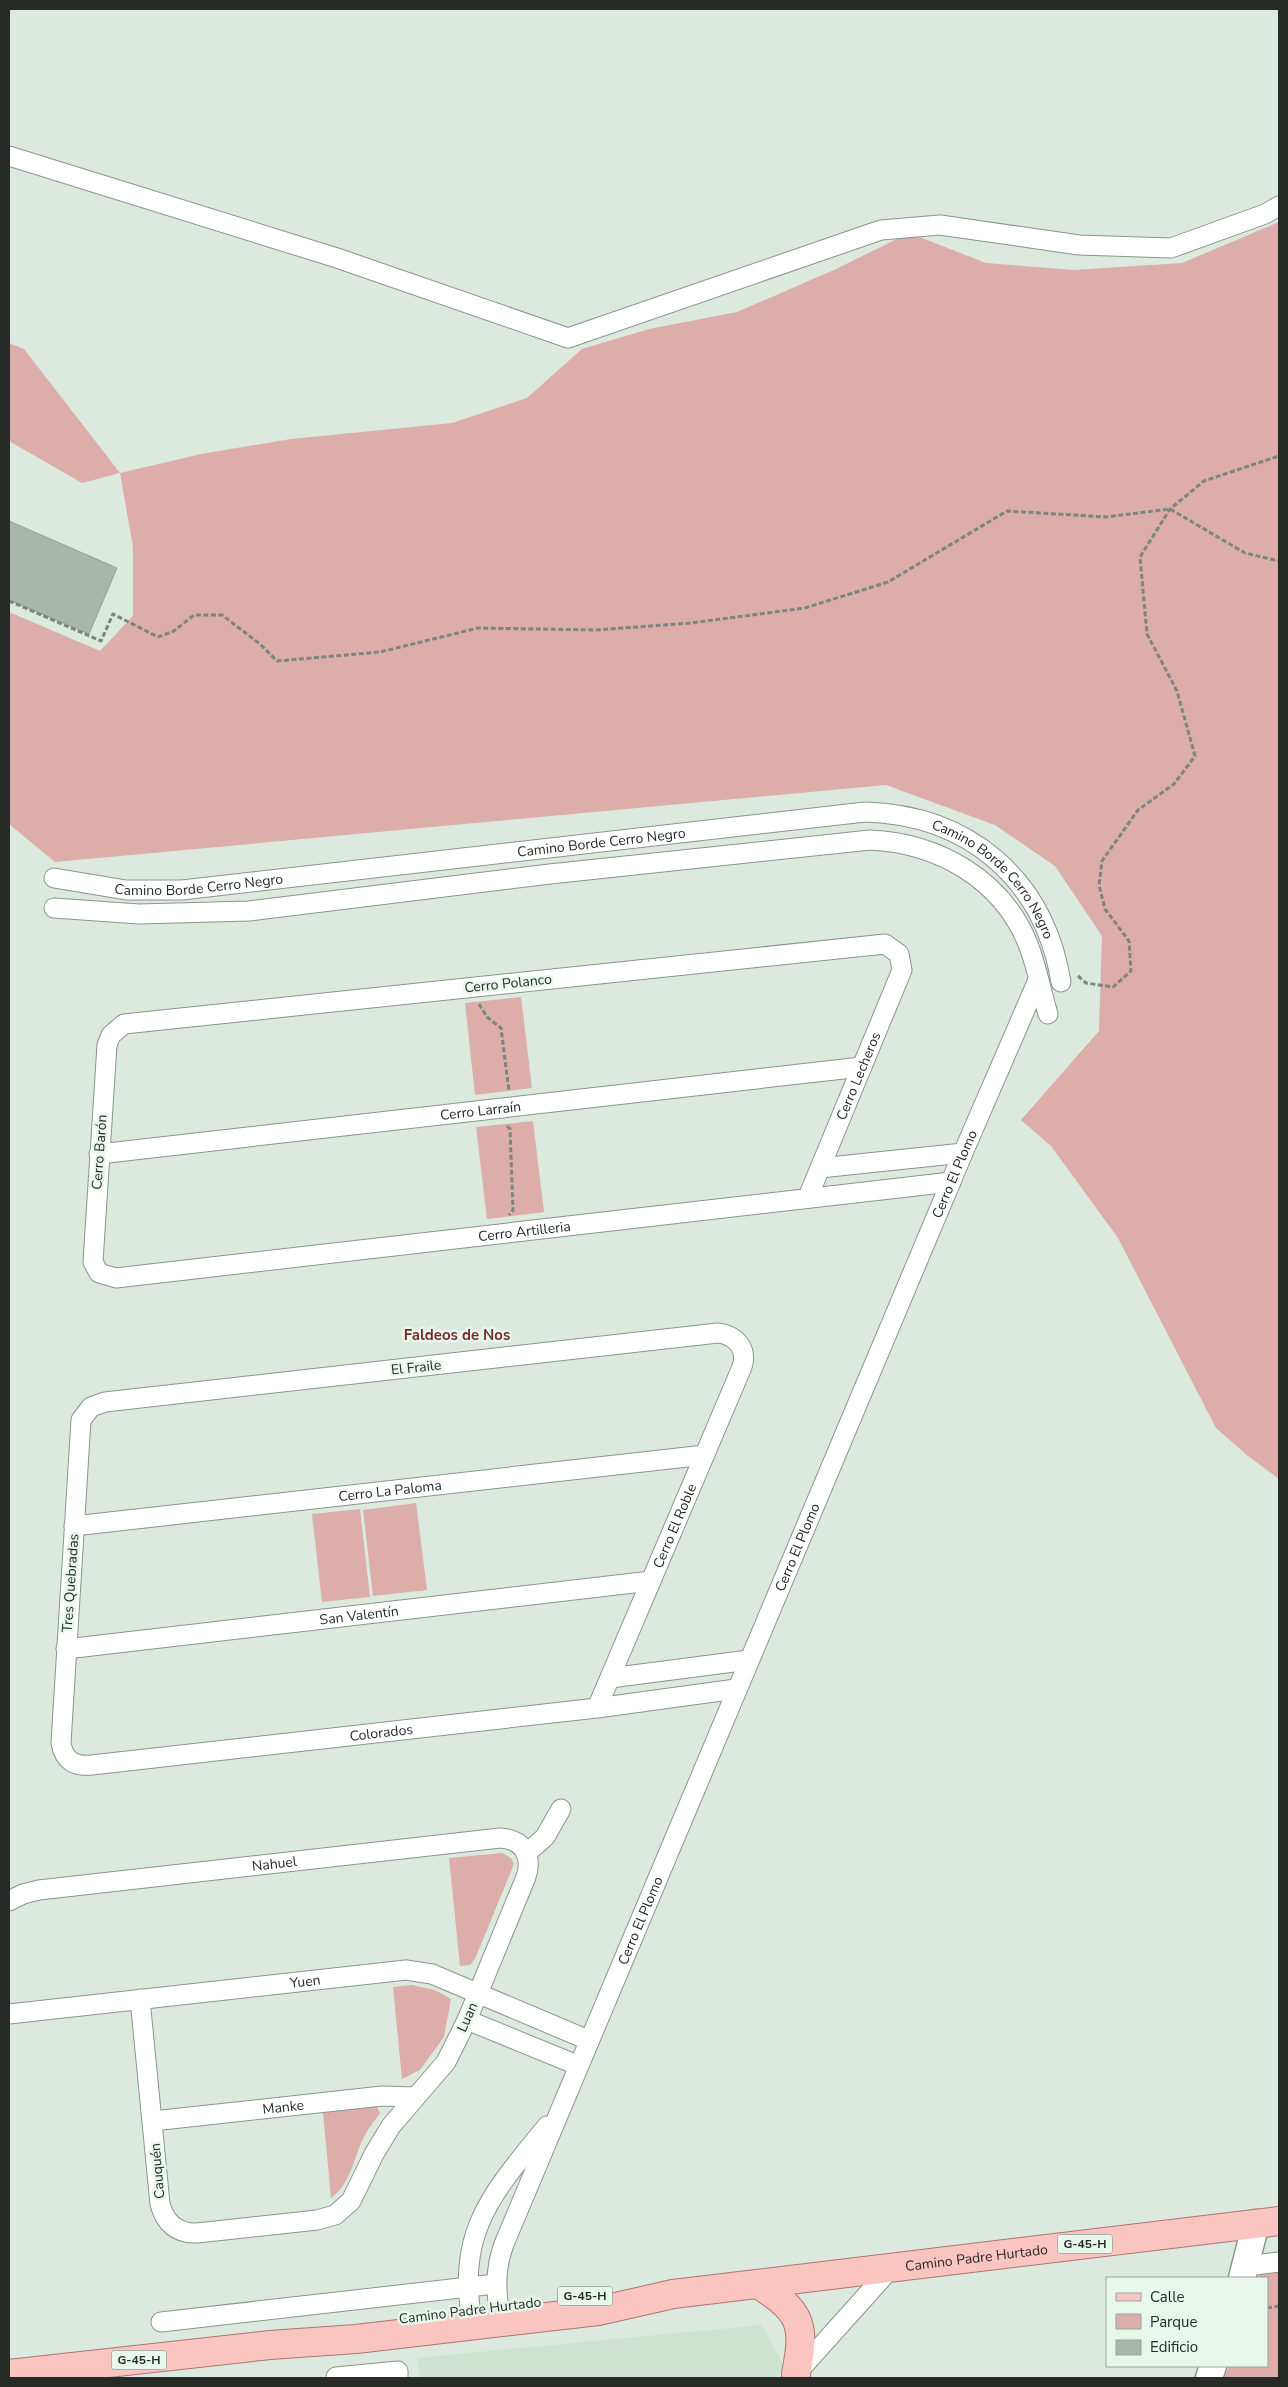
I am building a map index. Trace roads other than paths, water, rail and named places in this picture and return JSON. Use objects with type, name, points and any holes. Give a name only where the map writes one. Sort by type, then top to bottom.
[{"type":"main road","name":"Camino Padre Hurtado","points":[[9,2374],[270,2345],[356,2339],[470,2308],[498,2304],[588,2296],[673,2294],[1268,2222]]},
{"type":"main road","points":[[758,2284],[783,2301],[795,2315],[801,2333],[794,2376]]},
{"type":"street","points":[[9,156],[337,258],[568,338],[881,230],[940,225],[1079,245],[1171,248],[1265,214],[1279,206]]},
{"type":"street","name":"Camino Borde Cerro Negro","points":[[1048,1014],[1028,943],[1008,908],[980,880],[947,858],[929,850],[890,841],[870,840],[550,874],[249,911],[139,914],[60,909],[62,880],[126,890],[182,890],[865,812],[886,813],[908,816],[948,829],[968,839],[1000,863],[1014,877],[1037,908],[1049,935],[1058,963],[1061,982]]},
{"type":"street","name":"Cerro Polanco","points":[[114,1030],[130,1023],[879,944],[892,947],[899,954]]},
{"type":"street","name":"Cerro Lecheros","points":[[808,1197],[900,976],[902,963],[899,954]]},
{"type":"street","name":"Cerro El Plomo","points":[[498,2304],[497,2266],[504,2244],[526,2195],[557,2114],[1038,980]]},
{"type":"street","name":"Cerro Barón","points":[[99,1274],[92,1255],[107,1045],[114,1030]]},
{"type":"street","name":"Cerro Larraín","points":[[99,1154],[862,1067]]},
{"type":"street","points":[[820,1168],[963,1153]]},
{"type":"street","name":"Cerro Artilleria","points":[[99,1274],[116,1278],[951,1182]]},
{"type":"street","name":"El Fraile","points":[[91,1407],[114,1401],[718,1333],[726,1334],[739,1343]]},
{"type":"street","name":"Cerro El Roble","points":[[597,1708],[744,1361],[742,1348],[739,1343]]},
{"type":"street","name":"Tres Quebradas","points":[[69,1760],[62,1750],[61,1743],[66,1649],[80,1428],[81,1420],[91,1407]]},
{"type":"street","name":"Cerro La Paloma","points":[[74,1526],[705,1455]]},
{"type":"street","name":"San Valentín","points":[[66,1649],[651,1581]]},
{"type":"street","points":[[610,1678],[749,1660]]},
{"type":"street","name":"Colorados","points":[[69,1760],[80,1766],[92,1765],[597,1708],[736,1689]]},
{"type":"street","points":[[695,1695],[714,1712],[722,1724]]},
{"type":"street","points":[[527,1852],[545,1837],[561,1809]]},
{"type":"street","name":"Nahuel","points":[[13,1899],[39,1890],[500,1838],[517,1841],[527,1852]]},
{"type":"street","name":"Luan","points":[[341,2211],[354,2196],[382,2139],[440,2070],[467,2020],[526,1877],[529,1867],[527,1852]]},
{"type":"street","name":"Yuen","points":[[9,2014],[406,1970],[432,1974],[588,2040]]},
{"type":"street","name":"Cauquén","points":[[140,1999],[160,2204],[164,2217],[170,2224],[180,2231],[197,2233],[317,2220],[341,2211]]},
{"type":"street","points":[[467,2020],[578,2065]]},
{"type":"street","name":"Manke","points":[[153,2121],[382,2096],[415,2098]]},
{"type":"street","name":"Cerro El Plomo","points":[[470,2308],[472,2244],[488,2204],[510,2172],[557,2114]]},
{"type":"street","points":[[1244,2272],[1268,2222]]},
{"type":"street","points":[[1244,2272],[1279,2262]]},
{"type":"street","points":[[794,2376],[892,2267]]},
{"type":"street","name":"Camino Padre Hurtado","points":[[161,2322],[470,2308]]},
{"type":"street","points":[[336,2377],[398,2371],[398,2378]]},
{"type":"district","name":"Faldeos de Nos","points":[[457,1335]]}]
